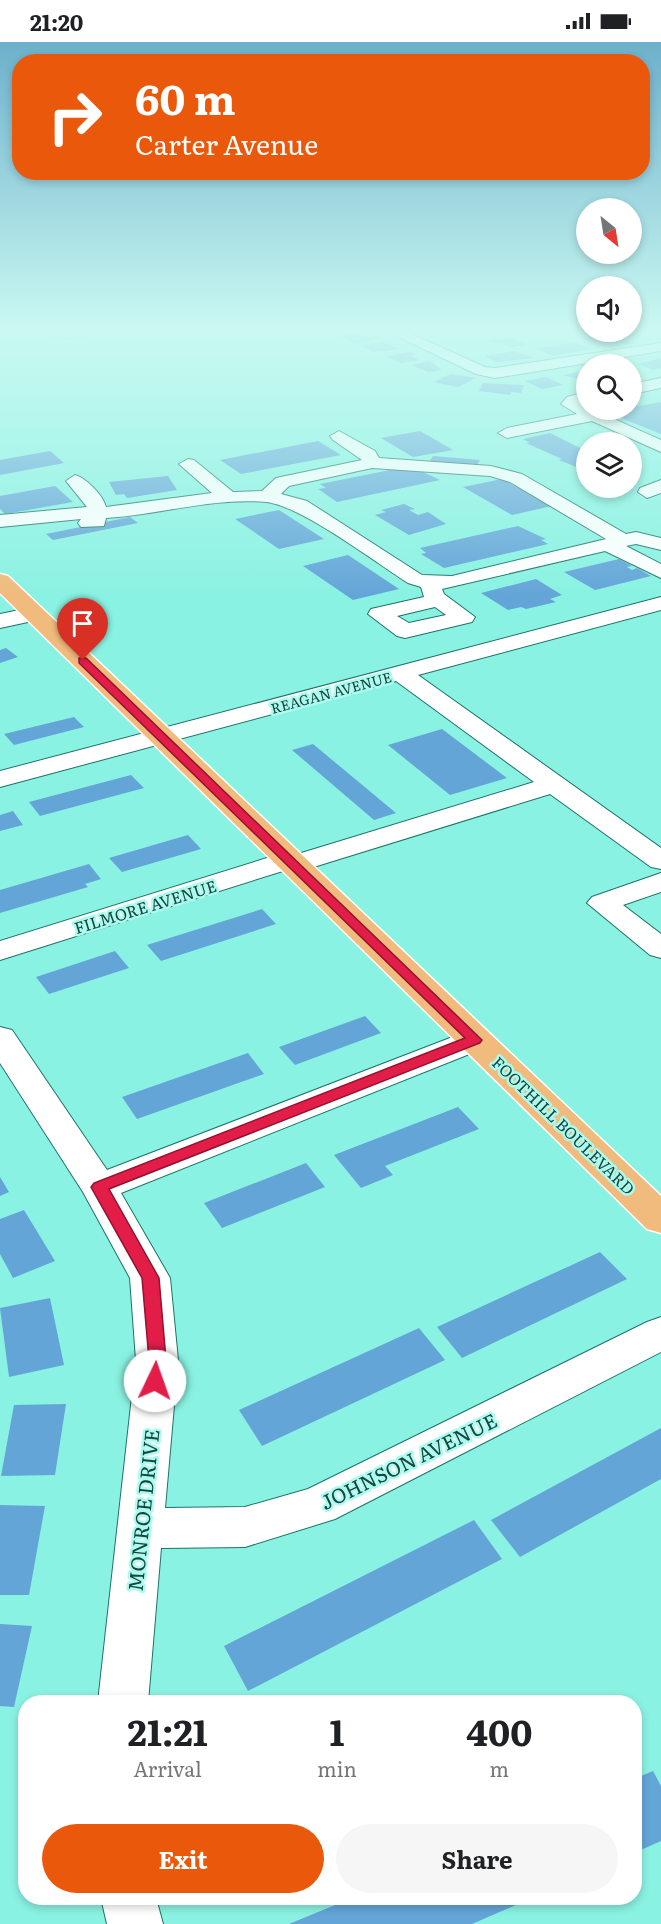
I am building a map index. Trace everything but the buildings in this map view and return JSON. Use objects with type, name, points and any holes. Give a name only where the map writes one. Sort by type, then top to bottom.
[{"type":"main road","name":"FOOTHILL BOULEVARD","points":[[0,581],[661,1219]]},
{"type":"street","points":[[507,433],[572,420]]},
{"type":"street","points":[[601,420],[661,447]]},
{"type":"street","points":[[566,421],[591,432]]},
{"type":"street","points":[[339,436],[369,455],[372,463]]},
{"type":"street","points":[[642,456],[661,465]]},
{"type":"street","points":[[267,496],[275,487],[297,478],[372,463],[491,471],[509,475],[658,568]]},
{"type":"street","points":[[188,464],[228,497]]},
{"type":"street","points":[[75,481],[96,503],[98,514]]},
{"type":"street","points":[[0,521],[98,514],[228,497],[267,496],[300,505],[435,592],[460,580],[615,543],[644,538],[661,544]]},
{"type":"street","points":[[0,527],[39,517]]},
{"type":"street","name":"REAGAN AVENUE","points":[[0,779],[402,674],[661,603]]},
{"type":"street","points":[[0,621],[34,614]]},
{"type":"street","points":[[402,674],[661,861]]},
{"type":"street","name":"FILMORE AVENUE","points":[[0,951],[554,784]]},
{"type":"street","points":[[661,882],[602,903],[661,949]]},
{"type":"street","name":"MONROE DRIVE","points":[[0,1037],[99,1187],[150,1278],[158,1360],[124,1695]]},
{"type":"street","points":[[99,1187],[475,1040]]},
{"type":"street","name":"JOHNSON AVENUE","points":[[140,1528],[245,1527],[319,1505],[661,1333]]},
{"type":"street","points":[[131,1905],[135,1924]]},
{"type":"route","points":[[83,660],[475,1040],[99,1187],[150,1278],[158,1360],[155,1381]]}]
